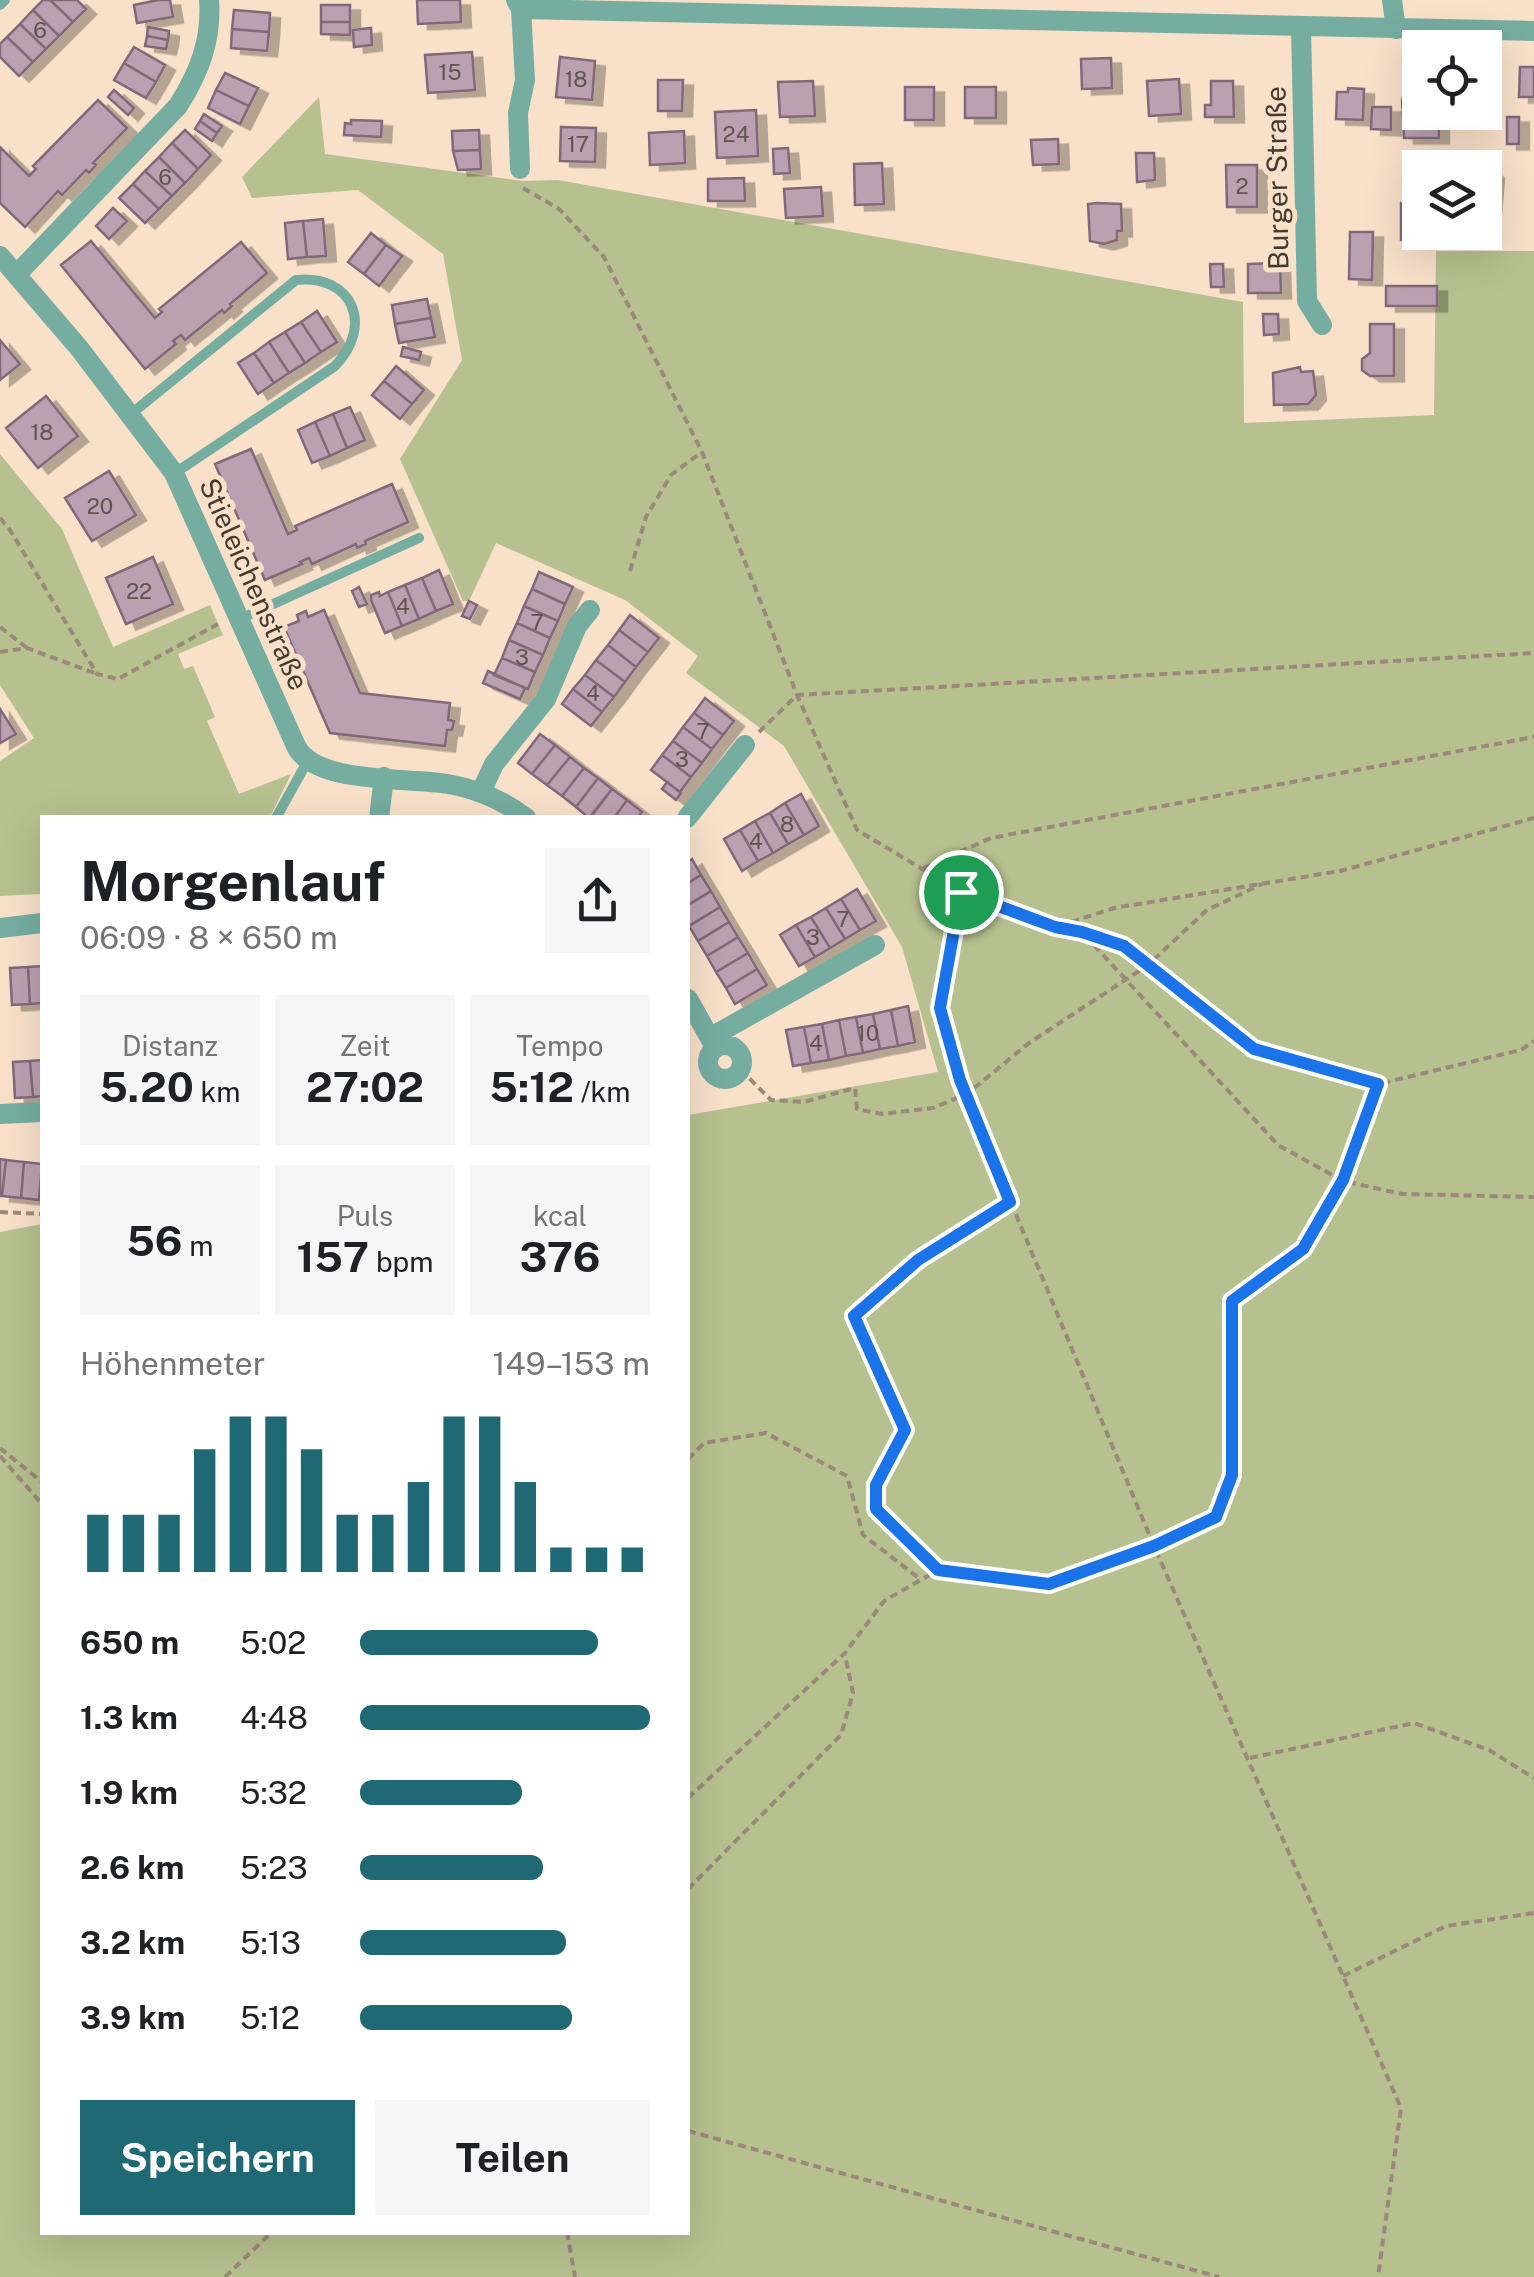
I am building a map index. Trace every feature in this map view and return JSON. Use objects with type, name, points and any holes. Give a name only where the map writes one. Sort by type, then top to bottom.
[{"type":"street","points":[[17,274],[178,106],[202,60],[209,26],[209,0]]},
{"type":"street","points":[[1392,0],[1396,29]]},
{"type":"street","points":[[520,169],[518,113],[525,80],[518,4],[1534,30]]},
{"type":"street","name":"Burger Straße","points":[[1302,26],[1307,300],[1322,325]]},
{"type":"street","name":"Stieleichenstraße","points":[[0,256],[131,414],[174,473],[296,746],[307,762]]},
{"type":"street","points":[[481,792],[494,764],[546,699],[577,626],[590,610]]},
{"type":"street","points":[[689,815],[745,745]]},
{"type":"street","points":[[307,762],[335,772],[449,784],[481,792],[522,815]]},
{"type":"street","points":[[379,815],[384,777]]},
{"type":"street","points":[[0,928],[40,923]]},
{"type":"street","points":[[713,1042],[875,944]]},
{"type":"street","points":[[690,1002],[713,1042]]},
{"type":"street","points":[[713,1042],[738,1050],[742,1062],[738,1074]]},
{"type":"street","points":[[0,1114],[40,1112]]},
{"type":"lane","points":[[0,6],[6,0]]},
{"type":"lane","points":[[131,414],[296,280],[326,281],[344,294],[356,326],[346,355],[174,473]]},
{"type":"lane","points":[[238,616],[420,538]]},
{"type":"lane","points":[[278,815],[307,762]]},
{"type":"path","points":[[520,169],[524,190],[560,209],[604,256],[702,452],[798,696],[857,830],[961,892],[1055,927],[1124,946],[1254,1049],[1378,1084],[1520,1050],[1534,1042]]},
{"type":"path","points":[[630,570],[646,516],[672,475],[702,452]]},
{"type":"path","points":[[0,518],[96,674]]},
{"type":"path","points":[[0,626],[27,648],[118,680],[238,616]]},
{"type":"path","points":[[195,636],[200,645]]},
{"type":"path","points":[[0,652],[27,648]]},
{"type":"path","points":[[745,745],[798,696],[1534,653]]},
{"type":"path","points":[[924,868],[991,838],[1534,737]]},
{"type":"path","points":[[1055,927],[1114,908],[1340,870],[1534,818]]},
{"type":"path","points":[[738,1074],[748,1078],[771,1100],[804,1102],[854,1088],[857,1109],[882,1114],[933,1108],[966,1094],[1029,1043],[1127,981],[1208,910],[1262,884]]},
{"type":"path","points":[[961,892],[940,1008],[966,1094],[1154,1546],[1401,2108],[1378,2277]]},
{"type":"path","points":[[1082,932],[1278,1145],[1343,1180],[1402,1194],[1534,1197]]},
{"type":"path","points":[[1010,1202],[918,1260],[854,1316],[905,1430],[876,1485],[876,1509],[938,1570],[1049,1584],[1154,1546],[1216,1517],[1232,1475],[1232,1301],[1303,1249],[1343,1180],[1378,1084]]},
{"type":"path","points":[[0,1212],[40,1214]]},
{"type":"path","points":[[690,1457],[704,1443],[766,1433],[848,1476],[864,1535],[922,1580]]},
{"type":"path","points":[[0,1448],[40,1480]]},
{"type":"path","points":[[0,1456],[40,1502]]},
{"type":"path","points":[[690,1796],[845,1654],[884,1601],[938,1570]]},
{"type":"path","points":[[690,1887],[842,1736],[853,1693],[845,1654]]},
{"type":"path","points":[[1248,1758],[1414,1724],[1489,1750],[1534,1778]]},
{"type":"path","points":[[1343,1976],[1446,1926],[1534,1913]]},
{"type":"path","points":[[690,2131],[1219,2277]]},
{"type":"path","points":[[225,2277],[269,2235]]},
{"type":"path","points":[[567,2235],[575,2277]]},
{"type":"green space","points":[[319,97],[325,154],[523,181],[558,180],[1243,302],[1244,423],[1434,415],[1436,251],[1534,251],[1534,2277],[0,2277],[0,1232],[40,1224],[40,2235],[690,2235],[690,1115],[938,1072],[902,947],[784,746],[686,673],[698,656],[625,600],[496,543],[469,601],[463,601],[400,459],[462,360],[443,254],[358,190],[252,198],[242,177]]},
{"type":"green space","points":[[0,454],[62,529],[113,647],[210,605],[223,635],[178,654],[184,669],[193,666],[215,717],[207,721],[239,794],[291,774],[271,815],[40,815],[40,894],[0,896],[0,761],[34,738],[0,685]]},
{"type":"building","points":[[43,0],[50,0],[73,22],[59,36],[33,10]]},
{"type":"building","points":[[50,0],[77,0],[86,9],[73,22]]},
{"type":"building","points":[[170,0],[173,17],[137,23],[134,5]]},
{"type":"building","points":[[417,0],[460,0],[461,22],[418,24]]},
{"type":"building","points":[[321,5],[350,5],[350,22],[321,22]]},
{"type":"building","points":[[33,10],[59,36],[46,49],[20,24]]},
{"type":"building","points":[[234,10],[270,13],[269,32],[232,29]]},
{"type":"building","points":[[321,22],[350,22],[350,35],[321,34]]},
{"type":"building","points":[[20,24],[46,49],[33,62],[7,37]]},
{"type":"building","points":[[148,27],[169,31],[168,40],[147,36]]},
{"type":"building","points":[[371,28],[372,45],[354,47],[353,30]]},
{"type":"building","points":[[232,29],[269,32],[267,51],[231,48]]},
{"type":"building","points":[[147,36],[168,40],[166,49],[145,46]]},
{"type":"building","points":[[7,37],[33,62],[19,76],[0,57],[0,44]]},
{"type":"building","points":[[134,47],[165,65],[156,82],[124,63]]},
{"type":"building","points":[[472,52],[475,90],[428,93],[425,55]]},
{"type":"building","points":[[560,57],[595,61],[592,100],[556,97]]},
{"type":"building","points":[[1111,58],[1112,88],[1082,89],[1081,59]]},
{"type":"building","points":[[124,63],[156,82],[146,98],[114,80]]},
{"type":"building","points":[[1520,67],[1534,67],[1534,97],[1519,97]]},
{"type":"building","points":[[225,73],[258,88],[249,106],[216,90]]},
{"type":"building","points":[[1179,79],[1181,114],[1149,116],[1147,81]]},
{"type":"building","points":[[658,80],[683,80],[682,111],[658,111]]},
{"type":"building","points":[[813,81],[815,116],[780,117],[778,82]]},
{"type":"building","points":[[1211,81],[1233,81],[1234,117],[1205,117],[1205,105],[1211,105]]},
{"type":"building","points":[[905,87],[934,87],[934,120],[905,120]]},
{"type":"building","points":[[965,87],[996,87],[996,118],[965,118]]},
{"type":"building","points":[[1348,88],[1364,89],[1363,120],[1336,119],[1337,92],[1348,92]]},
{"type":"building","points":[[114,90],[134,108],[128,115],[108,97]]},
{"type":"building","points":[[216,90],[249,106],[240,124],[208,108]]},
{"type":"building","points":[[98,100],[127,128],[93,163],[96,165],[89,173],[86,170],[62,195],[58,191],[25,227],[0,203],[0,147],[29,176],[36,169],[33,166]]},
{"type":"building","points":[[1372,107],[1391,107],[1391,130],[1371,129]]},
{"type":"building","points":[[756,110],[758,156],[717,158],[715,112]]},
{"type":"building","points":[[204,114],[222,126],[217,133],[200,121]]},
{"type":"building","points":[[1507,117],[1519,117],[1519,144],[1507,144]]},
{"type":"building","points":[[351,120],[382,121],[381,137],[344,135],[345,123],[351,124]]},
{"type":"building","points":[[200,121],[217,133],[212,141],[195,129]]},
{"type":"building","points":[[561,127],[596,128],[595,162],[560,161]]},
{"type":"building","points":[[185,130],[211,155],[198,169],[172,143]]},
{"type":"building","points":[[479,130],[480,150],[453,151],[452,131]]},
{"type":"building","points":[[1404,130],[1439,130],[1439,138],[1404,138]]},
{"type":"building","points":[[684,131],[685,163],[650,165],[649,133]]},
{"type":"building","points":[[1058,139],[1059,164],[1033,165],[1031,140]]},
{"type":"building","points":[[172,143],[198,169],[185,183],[159,157]]},
{"type":"building","points":[[788,148],[790,173],[774,174],[773,149]]},
{"type":"building","points":[[480,150],[481,169],[458,170],[453,151]]},
{"type":"building","points":[[1136,153],[1154,153],[1155,180],[1137,182]]},
{"type":"building","points":[[159,157],[185,183],[172,196],[145,171]]},
{"type":"building","points":[[882,163],[884,204],[855,205],[854,164]]},
{"type":"building","points":[[1226,165],[1257,165],[1257,207],[1227,207]]},
{"type":"building","points":[[145,171],[172,196],[159,209],[133,184]]},
{"type":"building","points":[[744,178],[745,201],[708,201],[708,179]]},
{"type":"building","points":[[133,184],[159,209],[145,223],[119,198]]},
{"type":"building","points":[[821,187],[823,216],[786,218],[784,189]]},
{"type":"building","points":[[1088,204],[1121,204],[1122,231],[1117,231],[1117,240],[1104,244],[1090,241]]},
{"type":"building","points":[[113,208],[127,221],[109,239],[96,226]]},
{"type":"building","points":[[323,219],[326,256],[307,257],[303,221]]},
{"type":"building","points":[[303,221],[307,257],[288,259],[285,223]]},
{"type":"building","points":[[1350,232],[1373,232],[1372,280],[1349,279]]},
{"type":"building","points":[[371,233],[386,245],[364,274],[348,262]]},
{"type":"building","points":[[91,241],[155,318],[162,312],[159,309],[241,242],[267,273],[224,313],[222,310],[185,340],[181,335],[173,341],[176,344],[145,369],[61,265]]},
{"type":"building","points":[[386,245],[402,256],[379,286],[364,274]]},
{"type":"building","points":[[1280,263],[1281,293],[1248,293],[1248,264]]},
{"type":"building","points":[[1210,264],[1223,264],[1224,287],[1211,287]]},
{"type":"building","points":[[1386,286],[1437,286],[1437,306],[1386,306]]},
{"type":"building","points":[[427,299],[431,318],[395,324],[392,305]]},
{"type":"building","points":[[317,311],[337,342],[321,352],[301,322]]},
{"type":"building","points":[[1263,314],[1278,314],[1279,334],[1264,335]]},
{"type":"building","points":[[431,318],[435,337],[399,343],[395,324]]},
{"type":"building","points":[[301,322],[321,352],[305,363],[285,332]]},
{"type":"building","points":[[1370,324],[1394,324],[1394,376],[1370,376],[1362,370],[1362,359],[1370,353]]},
{"type":"building","points":[[285,332],[305,363],[289,373],[269,342]]},
{"type":"building","points":[[0,340],[20,364],[0,380]]},
{"type":"building","points":[[269,342],[289,373],[274,383],[254,353]]},
{"type":"building","points":[[403,347],[421,352],[419,360],[401,356]]},
{"type":"building","points":[[254,353],[274,383],[258,394],[238,363]]},
{"type":"building","points":[[396,366],[424,390],[412,404],[384,381]]},
{"type":"building","points":[[1300,367],[1301,372],[1313,371],[1316,395],[1308,404],[1274,405],[1273,373]]},
{"type":"building","points":[[384,381],[412,404],[400,419],[372,395]]},
{"type":"building","points":[[46,396],[78,436],[38,468],[6,428]]},
{"type":"building","points":[[350,407],[365,440],[347,448],[333,414]]},
{"type":"building","points":[[333,414],[347,448],[330,456],[315,422]]},
{"type":"building","points":[[315,422],[330,456],[312,463],[298,430]]},
{"type":"building","points":[[251,449],[288,534],[297,530],[295,526],[392,484],[408,522],[357,548],[356,544],[312,564],[309,558],[265,580],[215,464]]},
{"type":"building","points":[[109,471],[136,515],[92,541],[65,498]]},
{"type":"building","points":[[153,557],[173,604],[126,624],[106,578]]},
{"type":"building","points":[[439,570],[453,604],[436,611],[422,578]]},
{"type":"building","points":[[539,572],[573,587],[565,604],[532,589]]},
{"type":"building","points":[[422,578],[436,611],[419,619],[405,585]]},
{"type":"building","points":[[405,585],[419,619],[402,626],[388,592]]},
{"type":"building","points":[[359,587],[367,604],[359,607],[352,591]]},
{"type":"building","points":[[532,589],[565,604],[558,621],[524,606]]},
{"type":"building","points":[[379,592],[380,596],[388,592],[402,626],[385,633],[371,600],[371,595]]},
{"type":"building","points":[[469,601],[477,605],[470,619],[462,616]]},
{"type":"building","points":[[524,606],[558,621],[550,638],[517,623]]},
{"type":"building","points":[[324,610],[360,693],[450,703],[448,720],[454,721],[452,730],[447,730],[445,746],[330,733],[284,627],[299,621],[297,615],[306,611],[308,617]]},
{"type":"building","points":[[630,615],[659,638],[648,652],[619,630]]},
{"type":"building","points":[[517,623],[550,638],[543,655],[509,640]]},
{"type":"building","points":[[619,630],[648,652],[636,667],[608,645]]},
{"type":"building","points":[[509,640],[543,655],[535,672],[502,658]]},
{"type":"building","points":[[608,645],[636,667],[625,682],[596,660]]},
{"type":"building","points":[[502,658],[535,672],[528,689],[494,675]]},
{"type":"building","points":[[596,660],[625,682],[614,697],[585,675]]},
{"type":"building","points":[[488,671],[525,688],[520,699],[483,683]]},
{"type":"building","points":[[585,675],[614,697],[602,712],[573,689]]},
{"type":"building","points":[[573,689],[602,712],[591,726],[562,704]]},
{"type":"building","points":[[705,698],[734,721],[723,735],[694,713]]},
{"type":"building","points":[[0,709],[16,734],[0,743]]},
{"type":"building","points":[[694,713],[723,735],[712,749],[683,727]]},
{"type":"building","points":[[683,727],[712,749],[702,763],[673,741]]},
{"type":"building","points":[[540,734],[555,745],[532,774],[518,763]]},
{"type":"building","points":[[673,741],[702,763],[691,777],[662,755]]},
{"type":"building","points":[[555,745],[570,757],[547,785],[532,774]]},
{"type":"building","points":[[662,755],[691,777],[680,792],[651,770]]},
{"type":"building","points":[[570,757],[584,768],[562,796],[547,785]]},
{"type":"building","points":[[584,768],[598,778],[576,807],[562,796]]},
{"type":"building","points":[[598,778],[612,789],[591,815],[576,807]]},
{"type":"building","points":[[667,782],[681,793],[676,800],[662,789]]},
{"type":"building","points":[[612,789],[627,800],[616,815],[592,815]]},
{"type":"building","points":[[801,794],[819,826],[804,835],[785,803]]},
{"type":"building","points":[[627,800],[642,812],[640,815],[616,815]]},
{"type":"building","points":[[785,803],[804,835],[788,844],[770,813]]},
{"type":"building","points":[[770,813],[788,844],[773,853],[755,821]]},
{"type":"building","points":[[755,821],[773,853],[758,861],[740,830]]},
{"type":"building","points":[[740,830],[758,861],[742,871],[724,839]]},
{"type":"building","points":[[690,860],[701,875],[690,882]]},
{"type":"building","points":[[701,875],[711,891],[690,904],[690,882]]},
{"type":"building","points":[[857,889],[876,921],[860,930],[841,899]]},
{"type":"building","points":[[711,891],[720,907],[690,925],[690,904]]},
{"type":"building","points":[[841,899],[860,930],[845,939],[826,908]]},
{"type":"building","points":[[720,907],[729,922],[698,941],[690,925]]},
{"type":"building","points":[[826,908],[845,939],[830,948],[811,917]]},
{"type":"building","points":[[811,917],[830,948],[815,957],[796,925]]},
{"type":"building","points":[[729,922],[738,937],[707,956],[698,941]]},
{"type":"building","points":[[796,925],[815,957],[799,966],[780,935]]},
{"type":"building","points":[[738,937],[748,953],[716,972],[707,956]]},
{"type":"building","points":[[748,953],[757,969],[726,988],[716,972]]},
{"type":"building","points":[[40,966],[40,1003],[30,1004],[28,967]]},
{"type":"building","points":[[28,967],[30,1004],[12,1005],[10,968]]},
{"type":"building","points":[[757,969],[767,985],[735,1004],[726,988]]},
{"type":"building","points":[[908,1006],[915,1042],[898,1046],[891,1010]]},
{"type":"building","points":[[891,1010],[898,1046],[880,1049],[873,1014]]},
{"type":"building","points":[[873,1014],[880,1049],[863,1053],[856,1017]]},
{"type":"building","points":[[856,1017],[863,1053],[846,1056],[839,1020]]},
{"type":"building","points":[[839,1020],[846,1056],[829,1060],[822,1024]]},
{"type":"building","points":[[822,1024],[829,1060],[811,1063],[804,1027]]},
{"type":"building","points":[[804,1027],[811,1063],[793,1066],[786,1030]]},
{"type":"building","points":[[40,1060],[40,1096],[33,1097],[30,1061]]},
{"type":"building","points":[[30,1061],[33,1097],[15,1098],[13,1062]]},
{"type":"building","points":[[0,1159],[6,1160],[2,1196],[0,1196]]},
{"type":"building","points":[[6,1160],[24,1162],[21,1198],[2,1196]]},
{"type":"building","points":[[24,1162],[40,1164],[39,1200],[21,1198]]},
{"type":"route","points":[[961,892],[1055,927],[1124,946],[1254,1049],[1378,1084],[1343,1180],[1303,1249],[1232,1301],[1232,1475],[1216,1517],[1154,1546],[1049,1584],[938,1570],[876,1509],[876,1485],[905,1430],[854,1316],[918,1260],[1010,1202],[960,1080],[940,1008],[961,892]]}]
